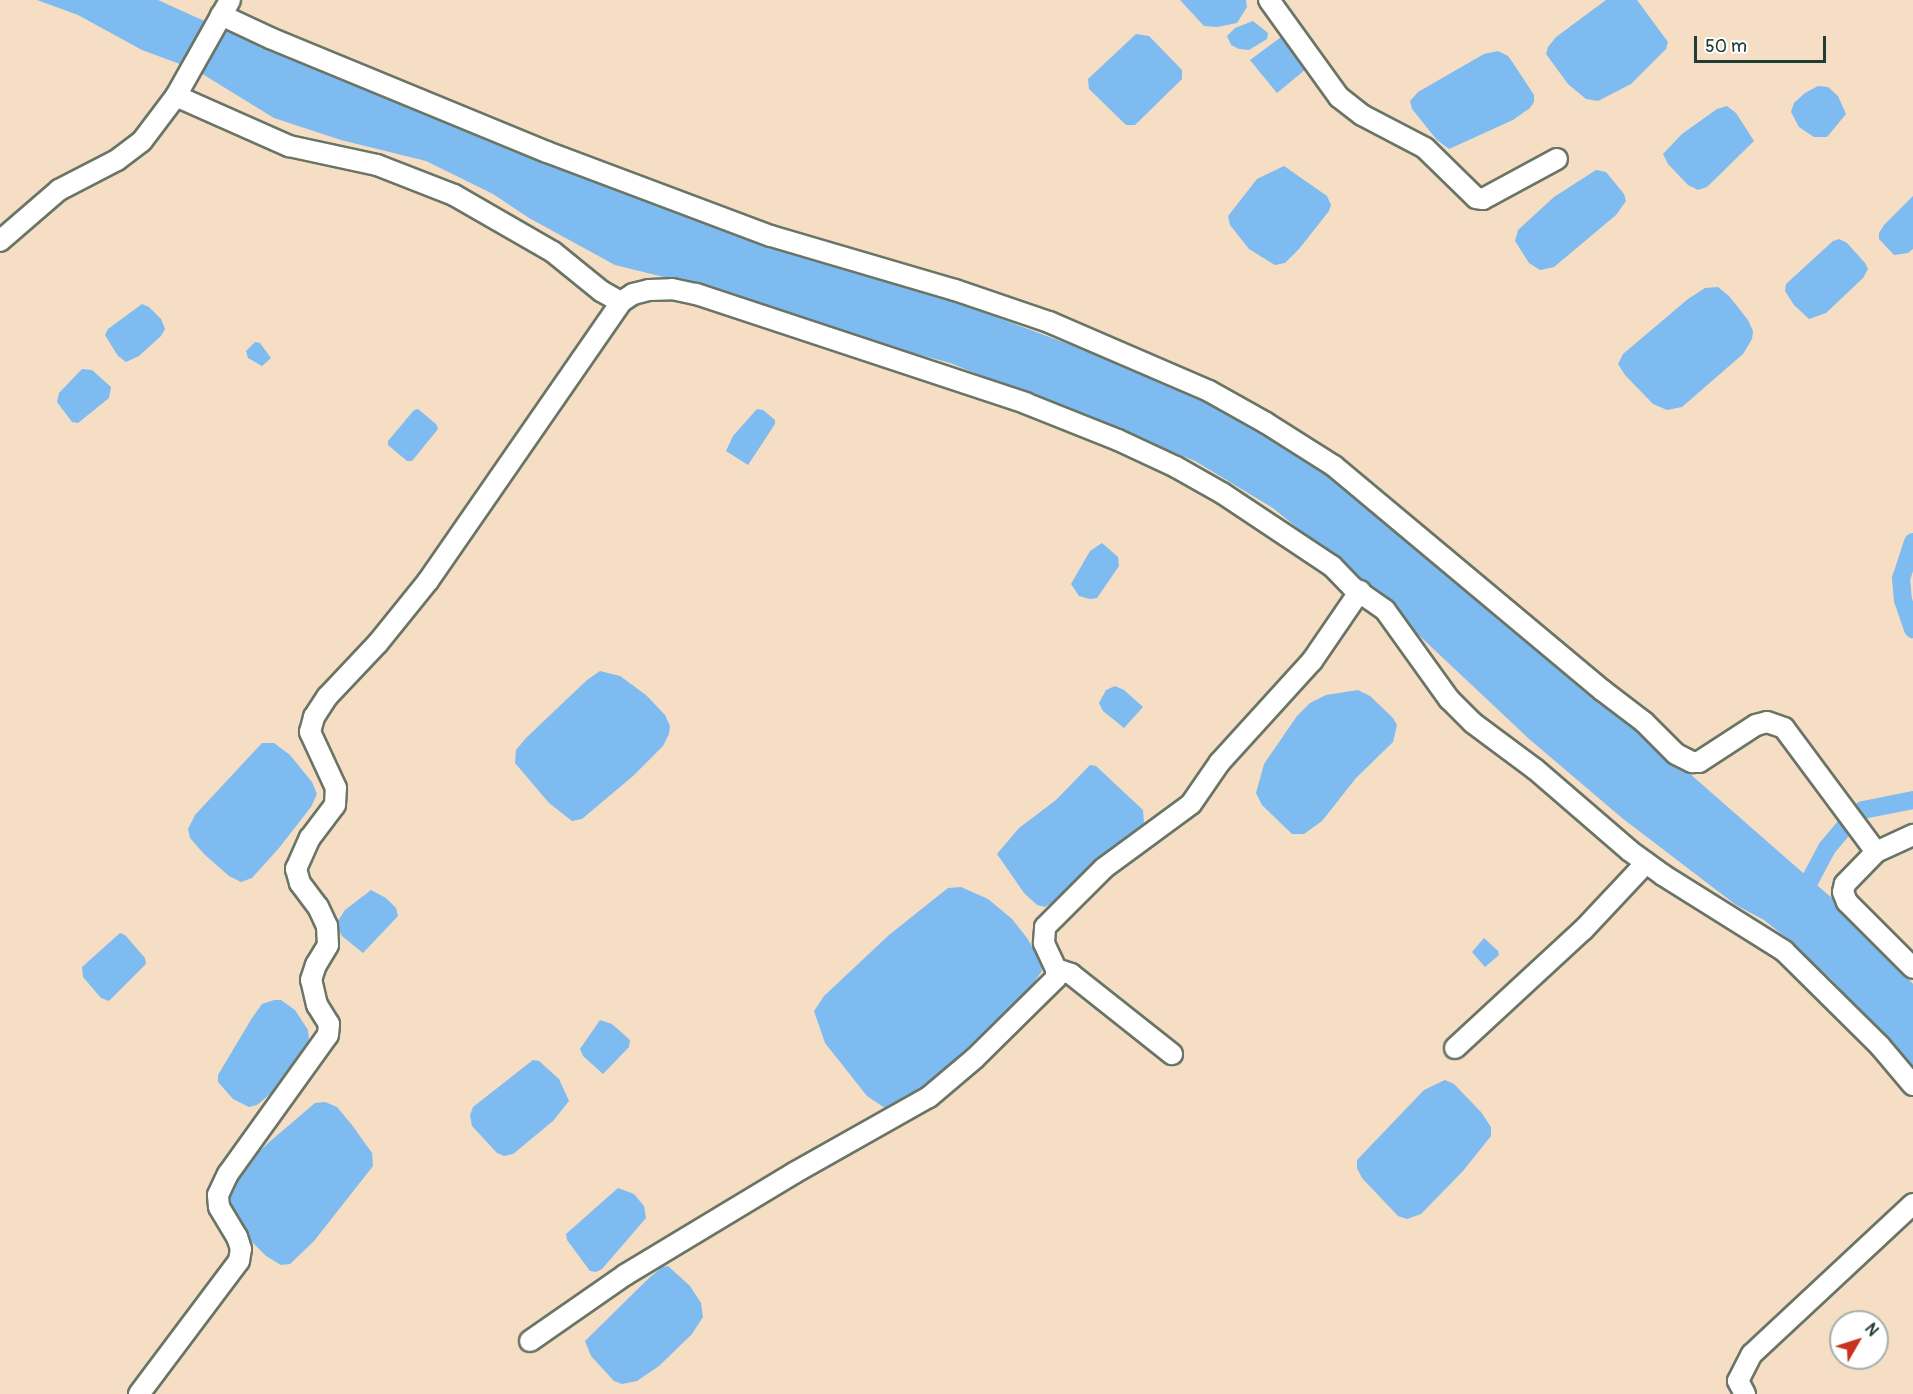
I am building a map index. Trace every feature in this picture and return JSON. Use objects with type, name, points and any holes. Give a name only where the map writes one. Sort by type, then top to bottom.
[{"type":"street","points":[[1269,0],[1339,97],[1362,115],[1425,148],[1476,198],[1483,199],[1557,159]]},
{"type":"street","points":[[0,241],[59,190],[130,151],[150,132],[179,90],[223,13],[270,38],[548,152],[771,236],[955,290],[1049,322],[1209,391],[1334,466],[1602,690],[1644,722],[1676,754],[1692,762],[1699,762],[1756,725],[1775,723],[1791,736],[1872,847]]},
{"type":"street","points":[[179,90],[289,146],[377,165],[454,195],[553,252],[601,291],[621,302]]},
{"type":"street","points":[[139,1394],[239,1261],[241,1249],[237,1237],[219,1207],[218,1195],[228,1174],[328,1035],[329,1024],[317,1005],[311,980],[316,965],[328,945],[327,926],[318,907],[300,883],[296,869],[310,838],[335,805],[336,788],[310,732],[314,717],[327,697],[378,643],[428,581],[621,302],[633,294],[649,291],[672,289],[696,294],[1036,407],[1128,444],[1222,493],[1332,566],[1385,610],[1449,699],[1473,723],[1535,769],[1646,863],[1784,951],[1880,1046],[1913,1085]]},
{"type":"street","points":[[530,1341],[625,1275],[794,1173],[929,1097],[974,1059],[1056,978],[1056,969],[1044,943],[1045,927],[1104,868],[1191,804],[1220,762],[1312,661],[1360,591]]},
{"type":"street","points":[[1913,835],[1872,847],[1845,884],[1843,892],[1847,902],[1913,968]]},
{"type":"street","points":[[1455,1048],[1584,930],[1646,863]]},
{"type":"street","points":[[1056,969],[1071,974],[1172,1054]]},
{"type":"street","points":[[1745,1394],[1738,1381],[1752,1354],[1913,1204]]},
{"type":"water","points":[[37,0],[158,0],[200,19],[1231,405],[1383,505],[1858,921],[1913,984],[1913,1072],[1832,980],[1788,939],[1764,920],[1736,905],[1622,818],[1528,738],[1360,580],[1273,508],[1195,461],[950,363],[884,345],[721,291],[615,265],[529,218],[493,194],[426,161],[341,140],[274,118],[196,70],[142,50],[78,15]]},
{"type":"water","points":[[1180,0],[1246,0],[1247,7],[1237,23],[1217,27],[1204,26]]},
{"type":"water","points":[[1606,0],[1637,0],[1668,42],[1666,49],[1631,84],[1598,101],[1586,99],[1568,84],[1546,54],[1548,47],[1556,37]]},
{"type":"water","points":[[1253,21],[1268,33],[1267,39],[1249,50],[1231,45],[1227,36],[1235,28]]},
{"type":"water","points":[[1136,34],[1149,36],[1182,70],[1182,79],[1135,125],[1126,125],[1089,89],[1088,79]]},
{"type":"water","points":[[1281,37],[1306,69],[1277,93],[1250,60]]},
{"type":"water","points":[[1498,51],[1508,56],[1513,63],[1534,95],[1534,102],[1530,108],[1513,120],[1449,149],[1437,140],[1412,109],[1410,101],[1418,92],[1484,54]]},
{"type":"water","points":[[1818,86],[1828,87],[1838,96],[1846,114],[1827,137],[1814,137],[1799,127],[1791,112],[1794,103],[1805,93]]},
{"type":"water","points":[[1727,106],[1736,113],[1754,141],[1707,187],[1698,190],[1688,185],[1668,164],[1663,154],[1682,134],[1717,109]]},
{"type":"water","points":[[1284,166],[1327,196],[1331,205],[1329,211],[1299,249],[1285,263],[1275,265],[1249,249],[1230,225],[1228,216],[1257,179]]},
{"type":"water","points":[[1596,170],[1606,172],[1624,194],[1626,201],[1616,215],[1554,267],[1540,270],[1529,263],[1515,241],[1518,230],[1554,197]]},
{"type":"water","points":[[1913,196],[1913,249],[1908,253],[1894,255],[1879,239],[1879,233]]},
{"type":"water","points":[[1839,239],[1847,243],[1868,269],[1863,278],[1826,313],[1809,319],[1794,305],[1785,291],[1786,284],[1833,241]]},
{"type":"water","points":[[1718,287],[1729,296],[1748,320],[1753,331],[1752,339],[1743,354],[1682,407],[1667,410],[1653,404],[1625,375],[1618,364],[1623,354],[1688,299],[1705,288]]},
{"type":"water","points":[[142,304],[149,307],[161,319],[165,329],[161,336],[139,356],[126,362],[118,356],[105,335],[108,329]]},
{"type":"water","points":[[255,342],[260,343],[271,358],[262,366],[248,358],[246,351]]},
{"type":"water","points":[[82,369],[92,370],[111,387],[109,398],[78,423],[72,422],[57,402],[59,393]]},
{"type":"water","points":[[418,409],[436,424],[438,429],[412,461],[407,461],[388,445],[388,441],[414,410]]},
{"type":"water","points":[[757,409],[763,410],[775,420],[775,424],[748,465],[726,451],[733,436]]},
{"type":"water","points":[[1102,543],[1118,557],[1119,566],[1097,598],[1079,596],[1071,584],[1090,551]]},
{"type":"water","points":[[600,671],[620,676],[646,695],[665,715],[670,726],[669,734],[663,746],[633,776],[582,819],[572,821],[549,803],[515,763],[516,750],[587,680]]},
{"type":"water","points":[[1115,686],[1124,690],[1143,707],[1124,728],[1103,711],[1099,703],[1106,690]]},
{"type":"water","points":[[1358,690],[1370,696],[1393,718],[1397,725],[1393,742],[1356,778],[1322,821],[1304,834],[1292,834],[1262,805],[1256,793],[1264,764],[1297,716],[1310,703],[1326,695]]},
{"type":"water","points":[[262,743],[274,743],[290,755],[312,782],[317,794],[311,807],[279,848],[252,878],[241,882],[229,876],[205,855],[190,838],[188,829],[195,815]]},
{"type":"water","points":[[1090,765],[1096,766],[1143,810],[1144,823],[1057,900],[1045,907],[1037,905],[1024,893],[997,854],[1019,828],[1056,800]]},
{"type":"water","points":[[961,887],[988,899],[1012,919],[1040,960],[1042,971],[1025,995],[954,1065],[922,1092],[901,1104],[885,1108],[867,1096],[825,1043],[814,1011],[824,996],[889,935],[948,888]]},
{"type":"water","points":[[371,890],[386,898],[396,908],[398,916],[363,953],[342,936],[336,924],[345,910]]},
{"type":"water","points":[[120,933],[125,935],[145,958],[146,964],[109,1001],[101,998],[83,977],[82,967]]},
{"type":"water","points":[[1484,938],[1498,951],[1499,955],[1485,967],[1472,952]]},
{"type":"water","points":[[281,1000],[295,1010],[308,1030],[309,1039],[296,1062],[270,1094],[257,1105],[249,1107],[233,1099],[218,1082],[218,1075],[262,1004]]},
{"type":"water","points":[[600,1020],[612,1024],[630,1040],[629,1047],[603,1074],[583,1056],[580,1049]]},
{"type":"water","points":[[533,1060],[539,1061],[559,1079],[569,1101],[553,1121],[513,1154],[504,1156],[497,1153],[472,1126],[470,1115],[473,1107]]},
{"type":"water","points":[[1445,1080],[1454,1084],[1481,1112],[1491,1127],[1491,1136],[1463,1171],[1421,1214],[1407,1219],[1398,1216],[1362,1178],[1357,1168],[1357,1160],[1424,1090]]},
{"type":"water","points":[[325,1102],[337,1107],[352,1125],[372,1153],[373,1166],[314,1241],[290,1264],[281,1265],[266,1256],[239,1229],[226,1199],[229,1187],[242,1169],[267,1144],[315,1103]]},
{"type":"water","points":[[618,1188],[634,1194],[644,1206],[646,1218],[602,1269],[596,1272],[590,1271],[567,1240],[566,1234]]},
{"type":"water","points":[[668,1266],[690,1286],[701,1303],[703,1317],[692,1334],[659,1366],[637,1381],[622,1384],[614,1381],[591,1356],[585,1341],[648,1279],[662,1267]]},
{"type":"waterway","points":[[1913,542],[1901,578],[1903,600],[1913,629]]},
{"type":"waterway","points":[[1796,899],[1810,880],[1827,848],[1849,822],[1863,810],[1913,800]]}]
